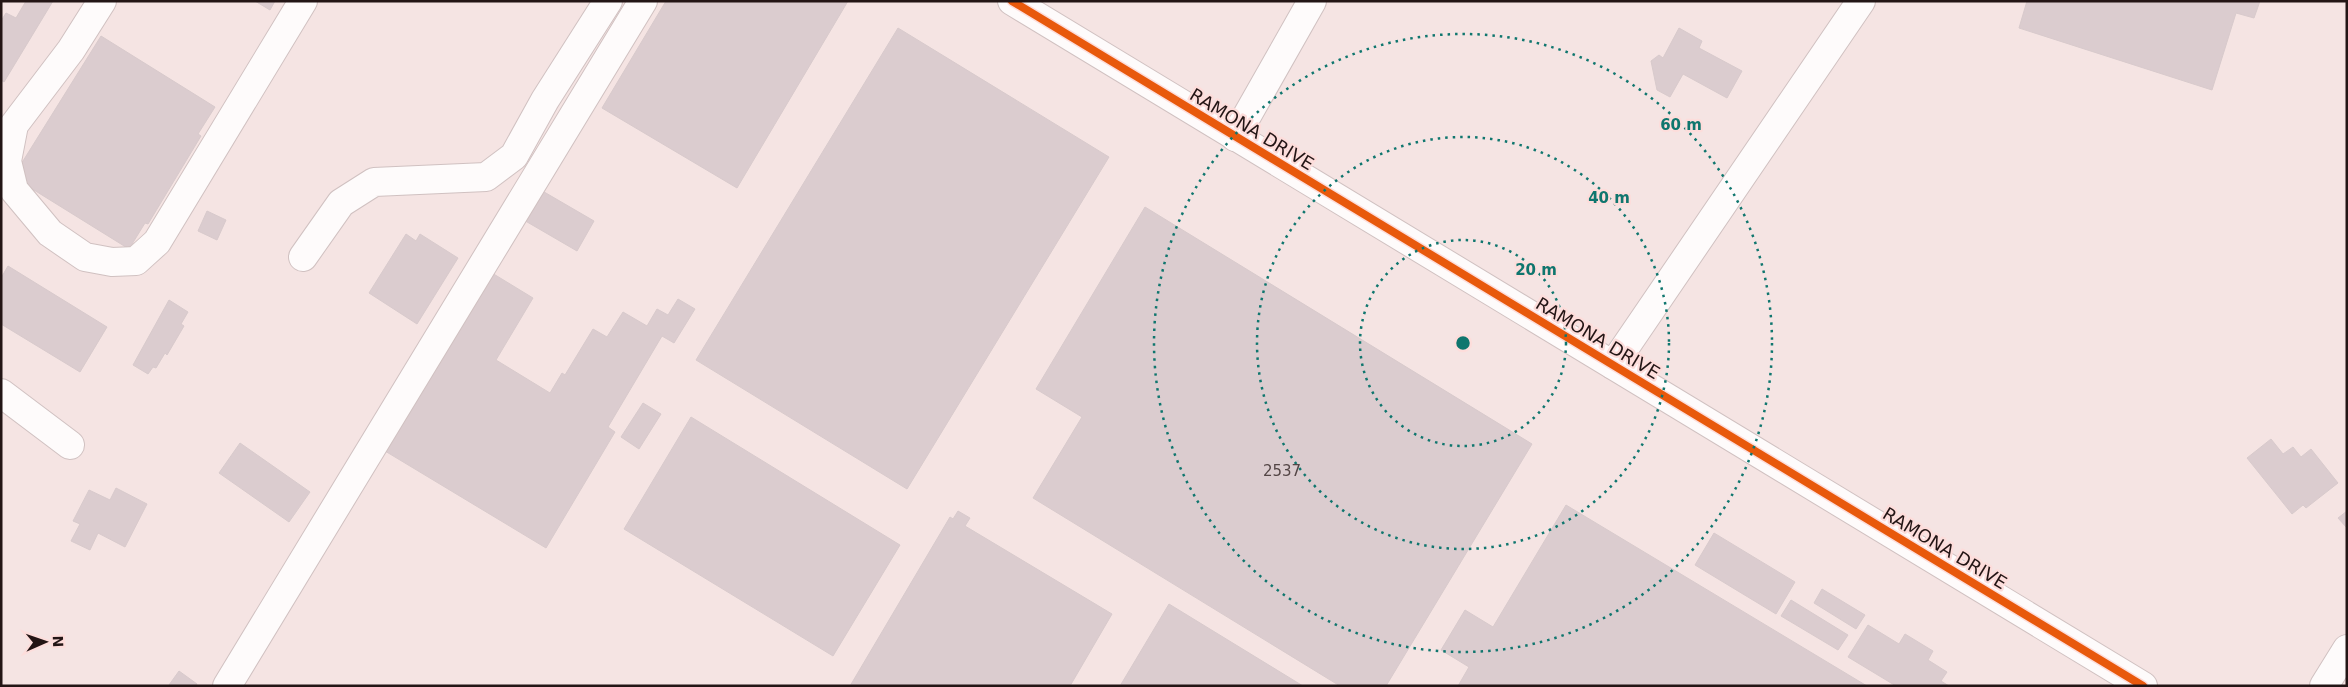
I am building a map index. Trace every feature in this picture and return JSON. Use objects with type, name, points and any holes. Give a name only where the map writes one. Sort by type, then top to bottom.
[{"type":"street","points":[[102,1],[71,50],[14,125],[6,161],[14,190],[50,233],[85,258],[112,262],[136,261],[158,242],[303,1]]},
{"type":"street","points":[[303,256],[341,203],[374,182],[486,177],[514,156],[545,100],[608,1]]},
{"type":"street","points":[[227,686],[643,1]]},
{"type":"street","name":"RAMONA DRIVE","points":[[1012,1],[2143,686]]},
{"type":"street","points":[[1235,136],[1312,1]]},
{"type":"street","points":[[1613,365],[1861,1]]},
{"type":"street","points":[[1,393],[70,445]]},
{"type":"street","points":[[2324,686],[2347,649]]},
{"type":"building","points":[[26,1],[53,1],[4,82],[1,80],[1,21],[6,13],[16,18]]},
{"type":"building","points":[[255,1],[275,1],[270,10]]},
{"type":"building","points":[[666,1],[848,1],[737,188],[602,108]]},
{"type":"building","points":[[2027,1],[2260,1],[2254,18],[2236,13],[2212,90],[2019,28]]},
{"type":"building","points":[[898,28],[1109,157],[907,489],[696,360]]},
{"type":"building","points":[[1679,28],[1702,41],[1699,48],[1742,71],[1727,98],[1683,74],[1670,97],[1657,90],[1651,61],[1659,55],[1663,58]]},
{"type":"building","points":[[101,36],[215,107],[198,134],[201,136],[148,224],[145,223],[129,249],[13,177]]},
{"type":"building","points":[[539,189],[594,221],[577,251],[522,219]]},
{"type":"building","points":[[1145,207],[1532,444],[1386,686],[1340,686],[1033,498],[1082,417],[1036,389]]},
{"type":"building","points":[[207,211],[226,220],[217,240],[198,231]]},
{"type":"building","points":[[406,234],[416,241],[420,234],[458,258],[417,324],[369,293]]},
{"type":"building","points":[[8,266],[107,327],[80,372],[1,324],[1,278]]},
{"type":"building","points":[[492,273],[533,298],[496,360],[550,393],[562,373],[565,375],[593,329],[607,337],[623,312],[647,326],[657,309],[668,315],[678,299],[695,309],[674,343],[662,336],[608,427],[615,432],[546,548],[385,451]]},
{"type":"building","points":[[169,300],[188,312],[181,324],[184,326],[167,355],[165,353],[156,368],[153,367],[148,374],[133,365]]},
{"type":"building","points":[[643,403],[661,414],[639,449],[621,437]]},
{"type":"building","points":[[691,417],[900,545],[833,656],[624,529]]},
{"type":"building","points":[[2271,439],[2283,454],[2293,447],[2301,457],[2311,449],[2338,483],[2306,508],[2303,505],[2292,514],[2247,458]]},
{"type":"building","points":[[240,443],[310,492],[289,522],[219,473]]},
{"type":"building","points":[[116,488],[147,504],[125,547],[98,533],[90,550],[71,541],[80,524],[73,521],[89,490],[110,500]]},
{"type":"building","points":[[1566,505],[1867,686],[1458,686],[1469,667],[1441,650],[1465,610],[1493,627]]},
{"type":"building","points":[[958,511],[970,518],[965,526],[1112,614],[1070,686],[850,686],[950,517],[953,519]]},
{"type":"building","points":[[2347,511],[2347,528],[2338,518]]},
{"type":"building","points":[[1714,533],[1795,582],[1776,614],[1695,565]]},
{"type":"building","points":[[1822,589],[1865,615],[1856,629],[1814,603]]},
{"type":"building","points":[[1791,600],[1848,635],[1838,650],[1781,616]]},
{"type":"building","points":[[1169,604],[1303,686],[1120,686]]},
{"type":"building","points":[[1868,625],[1899,644],[1905,634],[1933,651],[1928,660],[1947,672],[1941,681],[1949,686],[1896,686],[1848,657]]},
{"type":"building","points":[[179,671],[197,684],[196,686],[169,685]]},
{"type":"cycle path","points":[[1012,1],[2143,686]]}]
